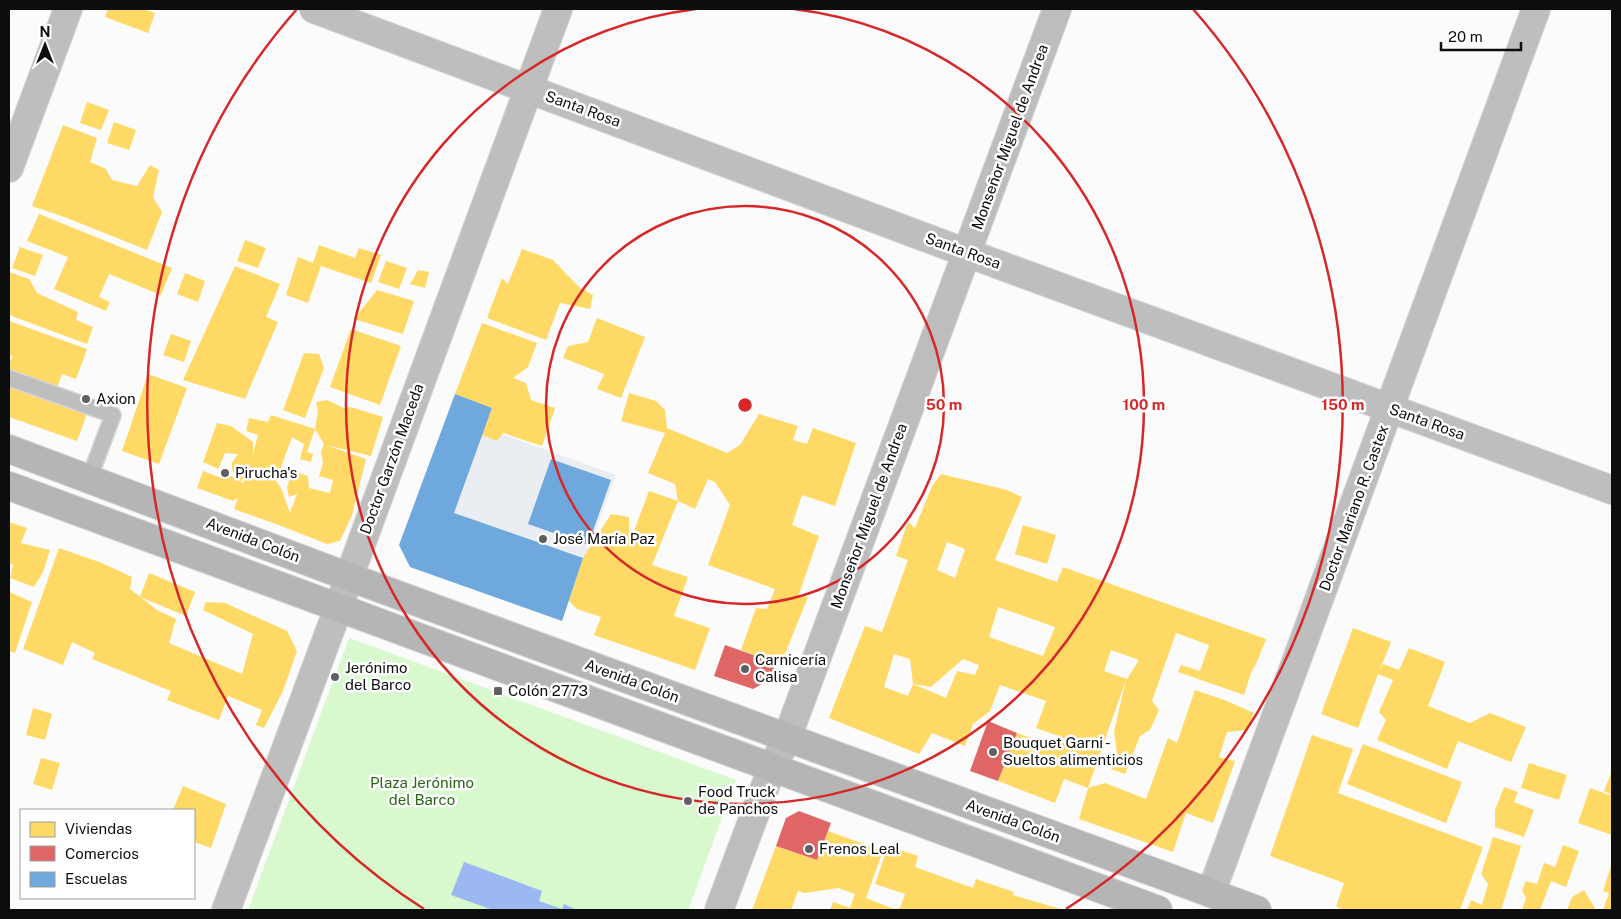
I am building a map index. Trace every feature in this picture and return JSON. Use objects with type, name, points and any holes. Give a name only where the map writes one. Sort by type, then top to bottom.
[{"type":"main road","name":"Monseñor Miguel de Andrea","points":[[719,910],[772,768],[787,738],[1057,9]]},
{"type":"main road","name":"Avenida Colón","points":[[9,449],[349,577],[1257,910]]},
{"type":"main road","points":[[9,486],[1158,910]]},
{"type":"street","points":[[9,168],[68,9]]},
{"type":"street","name":"Santa Rosa","points":[[314,9],[1612,490]]},
{"type":"street","name":"Doctor Garzón Maceda","points":[[226,910],[558,9]]},
{"type":"street","name":"Doctor Mariano R. Castex","points":[[1211,893],[1536,9]]},
{"type":"lane","points":[[9,378],[113,415],[89,478]]},
{"type":"shaded area","points":[[485,428],[616,475],[562,621],[410,567]]},
{"type":"green space","name":"Plaza Jerónimo del Barco","points":[[349,638],[736,780],[688,910],[248,910]]},
{"type":"water","points":[[464,862],[542,891],[539,901],[562,909],[564,904],[577,910],[493,910],[451,895]]},
{"type":"building: Viviendas","points":[[108,9],[143,9],[155,13],[148,33],[105,17]]},
{"type":"building: Viviendas","points":[[87,102],[109,110],[101,130],[80,123]]},
{"type":"building: Viviendas","points":[[114,122],[136,130],[129,150],[107,143]]},
{"type":"building: Viviendas","points":[[63,125],[97,138],[90,162],[106,169],[112,180],[137,186],[150,165],[159,170],[153,197],[162,212],[147,250],[32,206]]},
{"type":"building: Viviendas","points":[[39,214],[172,268],[161,295],[109,274],[99,297],[110,302],[106,311],[54,289],[68,257],[27,241]]},
{"type":"building: Viviendas","points":[[245,240],[266,248],[258,268],[237,261]]},
{"type":"building: Viviendas","points":[[319,245],[355,258],[359,248],[381,255],[371,283],[321,266],[308,303],[286,295],[298,257],[313,263]]},
{"type":"building: Viviendas","points":[[20,247],[43,255],[35,276],[12,268]]},
{"type":"building: Viviendas","points":[[522,249],[553,260],[580,288],[593,295],[590,309],[560,303],[546,340],[487,318],[502,278],[508,284]]},
{"type":"building: Viviendas","points":[[386,261],[407,268],[399,289],[378,282]]},
{"type":"building: Viviendas","points":[[235,266],[280,284],[266,317],[278,322],[245,399],[183,380]]},
{"type":"building: Viviendas","points":[[418,270],[429,272],[425,288],[410,284]]},
{"type":"building: Viviendas","points":[[9,272],[29,279],[37,293],[78,312],[76,320],[93,327],[87,344],[9,315]]},
{"type":"building: Viviendas","points":[[185,273],[205,281],[198,302],[177,294]]},
{"type":"building: Viviendas","points":[[377,290],[414,301],[403,334],[354,319]]},
{"type":"building: Viviendas","points":[[597,318],[645,337],[621,398],[597,389],[604,374],[563,358],[568,346],[588,342]]},
{"type":"building: Viviendas","points":[[9,321],[87,349],[76,379],[62,374],[56,391],[91,403],[77,441],[9,417],[9,366],[12,356],[9,355]]},
{"type":"building: Viviendas","points":[[482,323],[537,343],[528,367],[513,378],[526,383],[531,400],[555,408],[542,446],[503,433],[497,441],[482,435],[492,408],[455,394]]},
{"type":"building: Viviendas","points":[[351,329],[401,346],[380,405],[330,387]]},
{"type":"building: Viviendas","points":[[171,334],[191,341],[184,362],[163,355]]},
{"type":"building: Viviendas","points":[[304,353],[319,354],[324,368],[305,418],[283,410]]},
{"type":"building: Viviendas","points":[[148,374],[187,388],[159,464],[122,451]]},
{"type":"building: Viviendas","points":[[629,393],[656,401],[665,410],[667,428],[727,453],[740,445],[759,414],[798,426],[793,440],[807,444],[813,428],[856,443],[835,506],[802,495],[792,525],[819,536],[798,597],[808,597],[785,654],[773,662],[741,650],[756,608],[767,609],[775,589],[708,565],[730,505],[715,482],[708,479],[695,509],[678,501],[675,484],[648,473],[665,433],[621,421]]},
{"type":"building: Viviendas","points":[[327,400],[344,408],[351,407],[383,417],[371,456],[326,445],[366,459],[352,515],[340,541],[327,544],[234,509],[238,498],[233,501],[197,488],[203,471],[224,479],[231,476],[243,483],[248,474],[245,473],[242,482],[235,476],[232,463],[238,454],[225,453],[218,469],[203,462],[217,423],[231,426],[253,442],[253,454],[258,435],[246,431],[249,418],[268,422],[271,415],[315,429],[318,411],[316,402]],"holes":[[[315,429],[324,444],[321,452],[323,463],[319,476],[333,480],[330,493],[309,488],[308,476],[293,471],[287,487],[289,497],[297,494],[290,513],[281,488],[276,481],[292,437],[304,444],[300,459],[311,462],[313,454],[307,452]]]},
{"type":"building: Viviendas","points":[[941,474],[1007,490],[1022,497],[995,560],[1057,582],[1063,567],[1266,639],[1251,673],[1244,695],[1178,672],[1181,665],[1200,671],[1209,645],[1176,633],[1152,701],[1159,710],[1150,730],[1140,736],[1125,774],[1111,769],[1117,753],[1114,731],[1126,680],[1088,788],[1064,779],[1055,803],[998,781],[1017,733],[1040,741],[1078,743],[1036,728],[1046,701],[1000,685],[990,711],[973,724],[965,746],[932,733],[919,754],[829,718],[865,626],[882,632],[908,560],[896,556],[908,522],[915,528],[932,486]],"holes":[[[947,542],[965,549],[955,578],[937,570]],[[998,607],[1055,627],[1043,656],[989,637]],[[1111,650],[1139,660],[1127,679],[1104,671]],[[894,654],[910,659],[913,684],[908,696],[884,687]],[[963,659],[979,665],[975,675],[957,671],[946,698],[913,684],[931,687]]]},
{"type":"building: Viviendas","points":[[649,491],[678,501],[652,565],[688,577],[674,616],[710,628],[695,670],[594,635],[601,617],[577,609],[569,601],[583,558],[611,514],[629,517],[629,544]]},
{"type":"building: Viviendas","points":[[9,522],[27,528],[21,543],[50,550],[43,572],[34,587],[10,578],[13,565],[9,564]]},
{"type":"building: Viviendas","points":[[1023,525],[1056,535],[1047,564],[1015,554]]},
{"type":"building: Viviendas","points":[[59,548],[102,563],[132,577],[130,589],[157,610],[176,619],[169,643],[242,674],[253,634],[203,610],[206,602],[225,603],[287,631],[297,651],[283,691],[264,728],[256,725],[262,710],[228,696],[219,720],[167,700],[171,691],[92,659],[95,653],[72,642],[63,665],[23,649]]},
{"type":"building: Viviendas","points":[[149,573],[195,592],[186,616],[140,597]]},
{"type":"building: Viviendas","points":[[9,592],[32,602],[15,653],[9,651]]},
{"type":"building: Viviendas","points":[[1353,628],[1391,642],[1379,672],[1383,664],[1399,670],[1409,648],[1445,662],[1428,706],[1470,723],[1490,713],[1526,727],[1511,762],[1458,741],[1447,769],[1377,740],[1386,720],[1379,712],[1393,680],[1378,674],[1358,728],[1321,714]]},
{"type":"building: Viviendas","points":[[1195,690],[1254,713],[1246,730],[1227,732],[1219,757],[1235,761],[1213,823],[1186,813],[1173,852],[1079,819],[1088,788],[1105,783],[1146,799],[1168,738],[1177,743]]},
{"type":"building: Viviendas","points":[[33,708],[52,714],[45,740],[26,735]]},
{"type":"building: Viviendas","points":[[1312,735],[1353,749],[1338,793],[1483,847],[1460,910],[1347,910],[1336,907],[1344,883],[1270,856]]},
{"type":"building: Viviendas","points":[[1363,744],[1462,782],[1446,823],[1347,784]]},
{"type":"building: Viviendas","points":[[41,758],[60,763],[52,790],[33,784]]},
{"type":"building: Viviendas","points":[[1529,763],[1567,775],[1559,800],[1521,788]]},
{"type":"building: Viviendas","points":[[1612,771],[1612,795],[1604,791]]},
{"type":"building: Viviendas","points":[[183,786],[226,804],[211,848],[195,842],[195,809],[173,809]]},
{"type":"building: Viviendas","points":[[1504,787],[1518,792],[1514,802],[1534,810],[1524,837],[1495,827],[1495,810]]},
{"type":"building: Viviendas","points":[[1590,788],[1612,796],[1612,835],[1578,823]]},
{"type":"building: Viviendas","points":[[828,831],[883,851],[866,898],[894,909],[900,908],[905,894],[875,884],[888,846],[918,856],[915,867],[973,888],[976,879],[1014,892],[1013,895],[1064,910],[830,910],[833,902],[850,908],[855,894],[838,888],[805,893],[798,891],[791,910],[752,910],[776,846],[817,860]]},
{"type":"building: Viviendas","points":[[1493,837],[1521,846],[1501,910],[1467,910],[1471,900],[1482,905],[1488,884],[1481,874]]},
{"type":"building: Viviendas","points":[[1563,845],[1579,851],[1566,887],[1551,881],[1540,910],[1522,910],[1526,898],[1522,890],[1526,881],[1537,884],[1544,863],[1555,867]]},
{"type":"building: Viviendas","points":[[1612,863],[1612,910],[1603,910],[1609,893],[1603,891]]},
{"type":"building: Viviendas","points":[[1584,890],[1596,910],[1567,910],[1572,897]]},
{"type":"building: Comercios","name":"Carnicería Calisa","points":[[725,645],[773,662],[775,677],[753,689],[714,676]]},
{"type":"building: Comercios","name":"Bouquet Garni - Sueltos alimenticios","points":[[988,721],[1017,733],[998,781],[970,771]]},
{"type":"building: Comercios","points":[[799,811],[831,823],[817,860],[776,846],[786,818]]},
{"type":"building: Escuelas","name":"José María Paz","points":[[455,394],[492,408],[454,513],[583,558],[562,621],[410,567],[399,545]]},
{"type":"building: Escuelas","points":[[551,459],[611,480],[588,545],[528,524]]},
{"type":"place","name":"Axion","points":[[86,399]]},
{"type":"place","name":"Pirucha's","points":[[225,473]]},
{"type":"place","name":"José María Paz","points":[[543,539]]},
{"type":"place","name":"Carnicería Calisa","points":[[745,669]]},
{"type":"place","name":"Jerónimo del Barco","points":[[335,677]]},
{"type":"place","name":"Colón 2773","points":[[498,691]]},
{"type":"place","name":"Bouquet Garni - Sueltos alimenticios","points":[[993,752]]},
{"type":"place","name":"Food Truck de Panchos","points":[[688,801]]},
{"type":"place","name":"Frenos Leal","points":[[809,849]]}]
